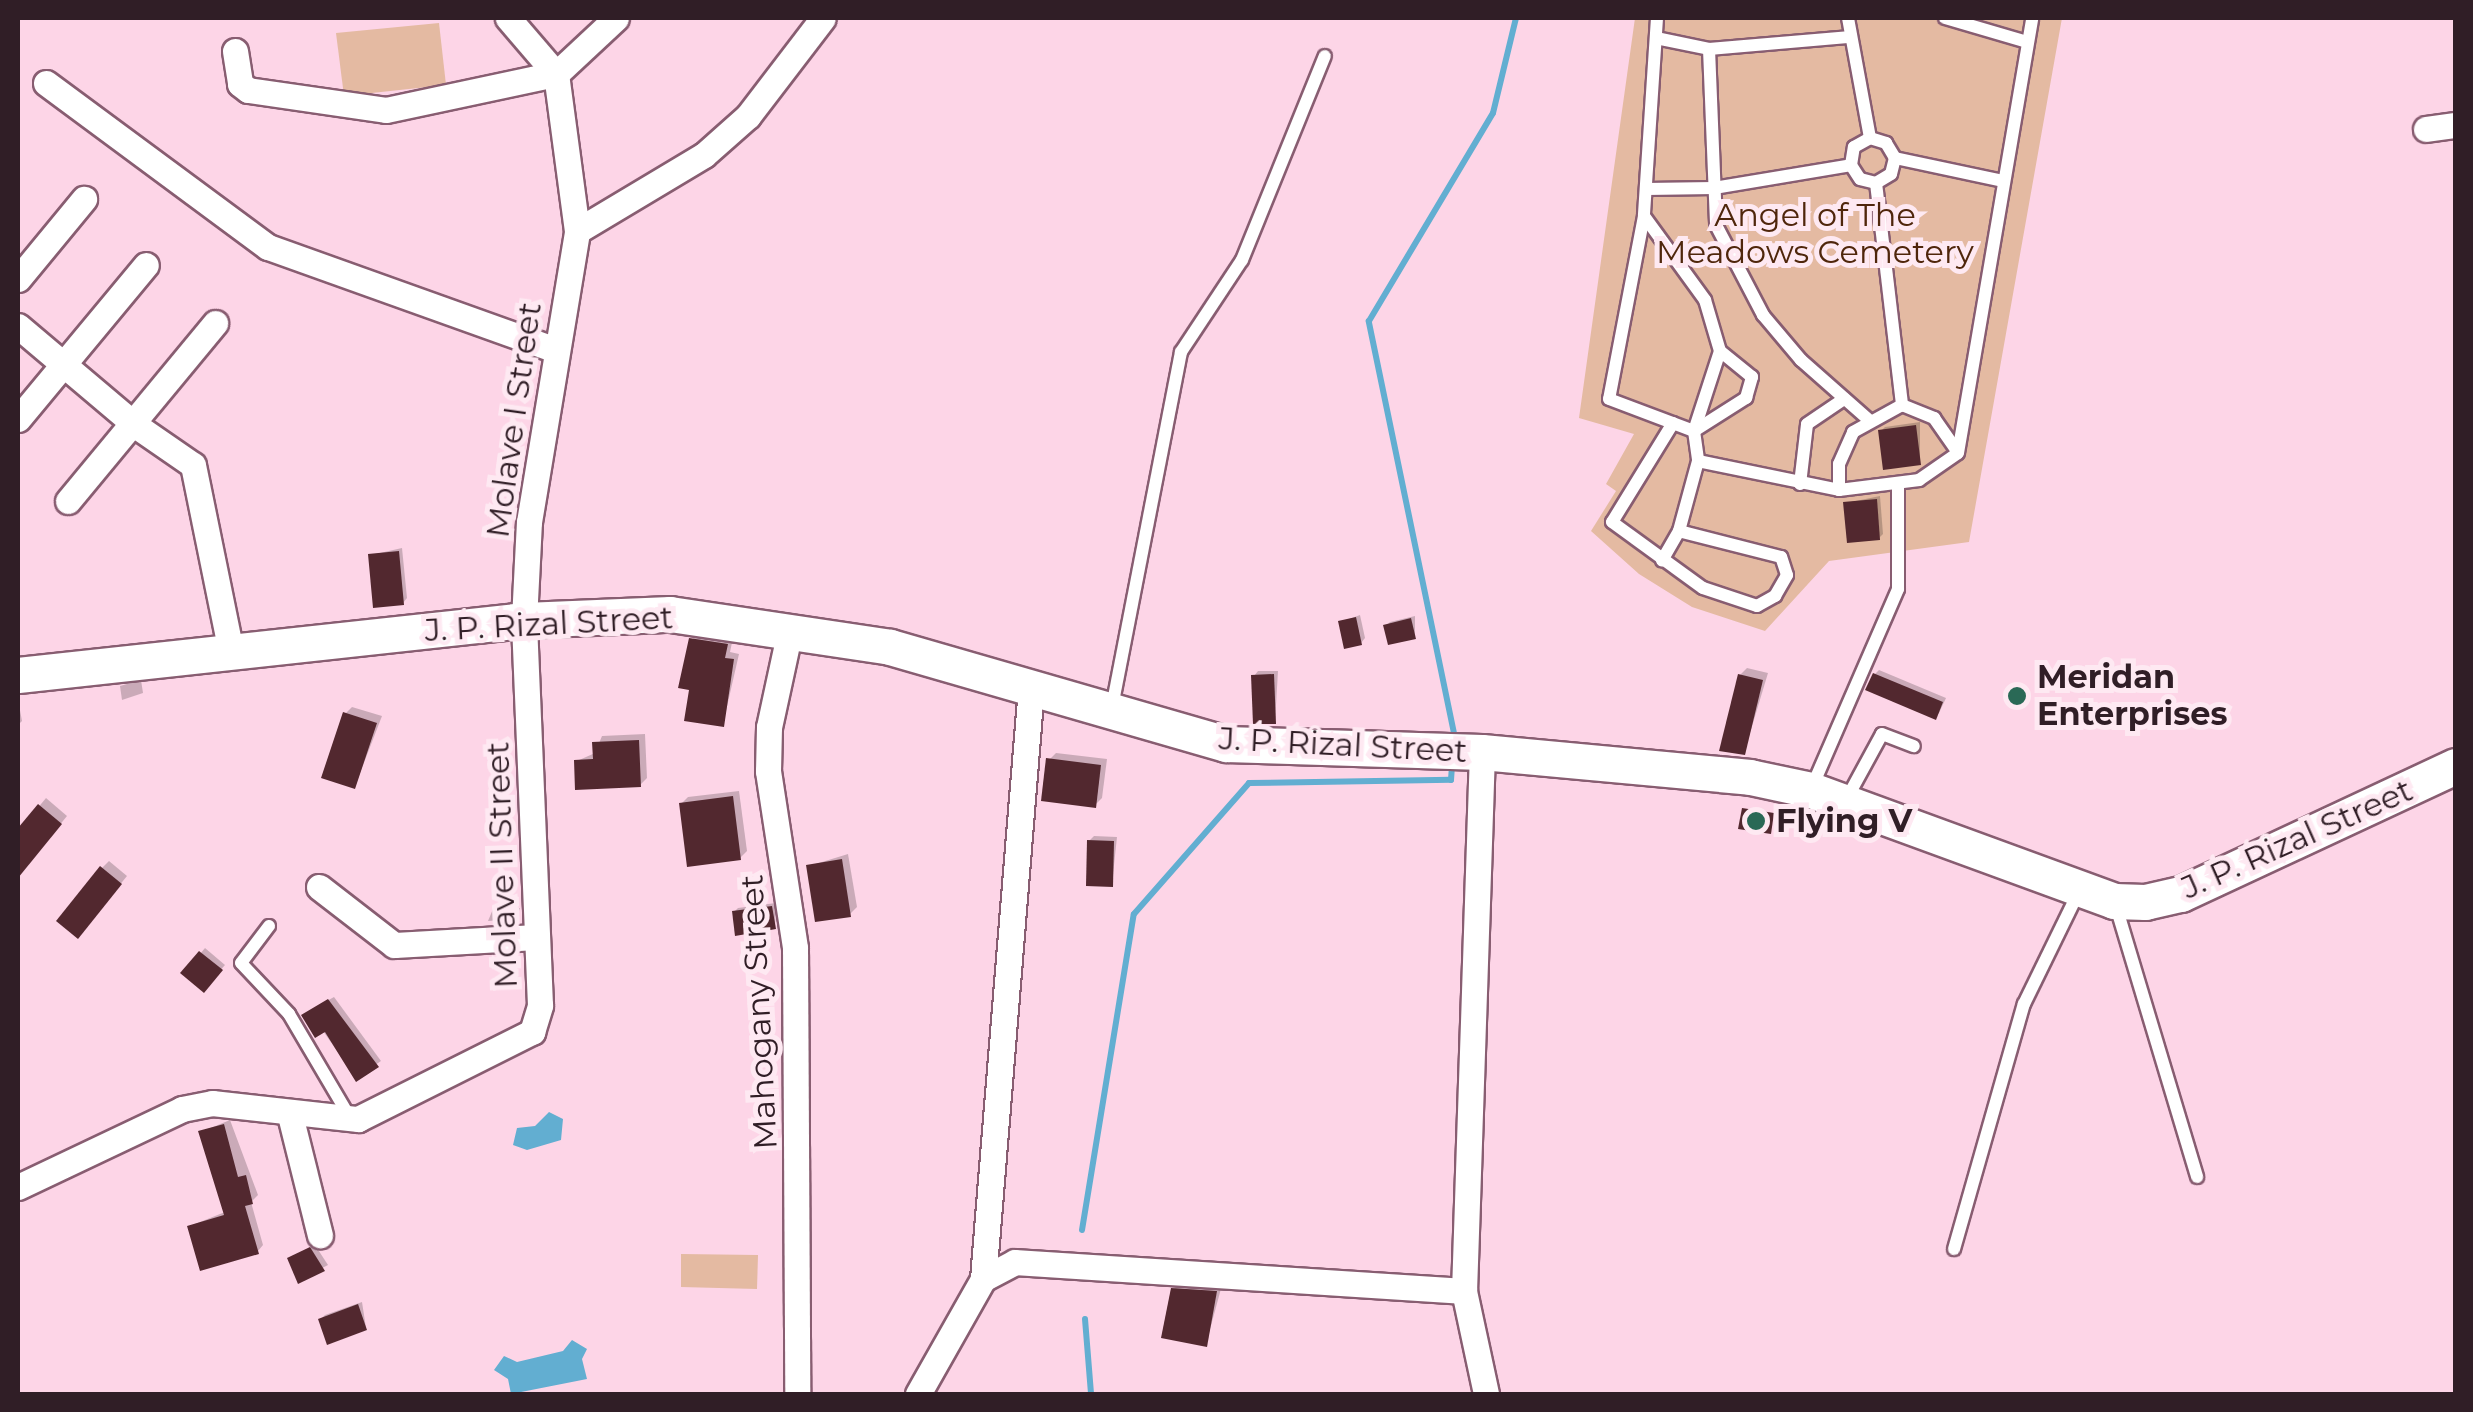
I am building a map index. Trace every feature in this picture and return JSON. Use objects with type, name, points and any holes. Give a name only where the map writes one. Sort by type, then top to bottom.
[{"type":"main road","name":"J. P. Rizal Street","points":[[18,676],[524,620],[670,614],[890,648],[1110,714],[1226,744],[1482,752],[1700,771],[1811,790],[2114,901],[2181,894],[2456,766]]},
{"type":"street","points":[[508,18],[556,74]]},
{"type":"street","points":[[235,52],[240,84],[248,90],[386,110],[556,74],[616,18]]},
{"type":"street","points":[[577,231],[704,154],[748,116],[823,18]]},
{"type":"street","name":"Molave I Street","points":[[524,620],[529,522],[554,349],[577,231],[556,74]]},
{"type":"street","points":[[46,83],[268,247],[554,349]]},
{"type":"street","points":[[2426,129],[2456,126]]},
{"type":"street","points":[[18,279],[84,199]]},
{"type":"street","points":[[18,419],[146,265]]},
{"type":"street","points":[[68,501],[135,425],[214,323]]},
{"type":"street","points":[[18,326],[135,425],[194,465],[231,652]]},
{"type":"street","name":"Molave II Street","points":[[18,1188],[182,1109],[212,1103],[290,1115],[350,1118],[383,1110],[532,1032],[540,1005],[524,620]]},
{"type":"street","name":"Mahogany Street","points":[[790,630],[769,728],[768,770],[795,948],[797,1394]]},
{"type":"street","points":[[918,1394],[983,1279],[1031,688]]},
{"type":"street","points":[[1482,752],[1464,1291],[1486,1394]]},
{"type":"street","points":[[320,887],[394,945],[537,938]]},
{"type":"street","points":[[290,1115],[320,1235]]},
{"type":"street","points":[[983,1279],[1014,1262],[1464,1291]]},
{"type":"lane","points":[[1657,18],[1644,216],[1609,399],[1694,431]]},
{"type":"lane","points":[[1848,18],[1870,138]]},
{"type":"lane","points":[[1945,18],[2027,42]]},
{"type":"lane","points":[[1698,461],[1839,490],[1898,482],[1939,470],[1958,453],[2032,18]]},
{"type":"lane","points":[[1656,38],[1708,48],[1850,37]]},
{"type":"lane","points":[[1708,48],[1716,224],[1763,315],[1869,420]]},
{"type":"lane","points":[[1110,714],[1180,352],[1242,260],[1326,56]]},
{"type":"lane","points":[[1895,158],[1890,174],[1876,182],[1860,179],[1851,165],[1854,147],[1870,138],[1886,143],[1895,158],[2003,181]]},
{"type":"lane","points":[[1646,190],[1714,188],[1851,165]]},
{"type":"lane","points":[[1876,182],[1902,406]]},
{"type":"lane","points":[[1644,216],[1704,300],[1720,351],[1752,377],[1746,398],[1694,431]]},
{"type":"lane","points":[[1662,560],[1679,531],[1698,461],[1694,431],[1720,351]]},
{"type":"lane","points":[[1800,484],[1807,424],[1844,399]]},
{"type":"lane","points":[[1839,490],[1846,448],[1869,420],[1902,406],[1934,418],[1958,453]]},
{"type":"lane","points":[[1672,423],[1612,522],[1703,588],[1756,606],[1776,596],[1788,575],[1781,557],[1679,531]]},
{"type":"lane","points":[[1811,790],[1898,589],[1898,482]]},
{"type":"lane","points":[[1844,802],[1882,734],[1914,746]]},
{"type":"lane","points":[[1954,1249],[2024,1004],[2080,888]]},
{"type":"lane","points":[[2114,901],[2198,1177]]},
{"type":"lane","points":[[269,926],[241,962],[289,1014],[350,1118]]},
{"type":"green space","name":"Angel of The Meadows Cemetery","points":[[1635,18],[2062,18],[1969,542],[1829,561],[1765,631],[1692,607],[1639,574],[1591,531],[1616,491],[1606,484],[1634,434],[1579,418]]},
{"type":"green space","points":[[439,23],[446,85],[344,96],[336,33]]},
{"type":"green space","points":[[681,1254],[758,1255],[757,1289],[681,1287]]},
{"type":"water","points":[[549,1112],[563,1119],[561,1140],[527,1150],[513,1145],[517,1128],[535,1126]]},
{"type":"water","points":[[572,1340],[587,1349],[582,1359],[587,1379],[511,1394],[508,1379],[494,1370],[504,1356],[517,1362],[563,1351]]},
{"type":"building","points":[[1916,425],[1921,465],[1883,470],[1878,430]]},
{"type":"building","points":[[1877,499],[1880,540],[1847,543],[1843,502]]},
{"type":"building","points":[[399,551],[404,605],[373,608],[368,554]]},
{"type":"building","points":[[1356,617],[1362,645],[1344,649],[1338,621]]},
{"type":"building","points":[[1411,618],[1416,639],[1388,645],[1383,625]]},
{"type":"building","points":[[689,638],[728,644],[725,658],[734,659],[724,727],[684,721],[689,690],[678,688]]},
{"type":"building","points":[[1873,673],[1943,702],[1936,720],[1865,690]]},
{"type":"building","points":[[1274,674],[1276,724],[1253,724],[1251,675]]},
{"type":"building","points":[[1738,674],[1763,680],[1745,755],[1719,751]]},
{"type":"building","points":[[343,712],[377,723],[355,789],[321,778]]},
{"type":"building","points":[[639,740],[641,787],[575,790],[574,760],[593,759],[592,742]]},
{"type":"building","points":[[1046,758],[1101,765],[1096,808],[1041,801]]},
{"type":"building","points":[[733,796],[741,860],[687,867],[679,803]]},
{"type":"building","points":[[38,804],[62,824],[18,878],[18,828]]},
{"type":"building","name":"Flying V","points":[[1742,808],[1774,813],[1771,834],[1738,829]]},
{"type":"building","points":[[1087,840],[1114,841],[1113,887],[1086,886]]},
{"type":"building","points":[[842,859],[851,917],[815,922],[806,865]]},
{"type":"building","points":[[100,866],[122,884],[78,939],[56,921]]},
{"type":"building","points":[[772,906],[776,929],[735,936],[732,911]]},
{"type":"building","points":[[199,951],[223,970],[204,993],[180,973]]},
{"type":"building","points":[[328,999],[379,1067],[356,1082],[325,1032],[315,1038],[301,1015]]},
{"type":"building","points":[[224,1124],[238,1177],[246,1175],[253,1204],[245,1206],[259,1254],[200,1271],[187,1226],[224,1215],[198,1131]]},
{"type":"building","points":[[310,1247],[325,1271],[298,1284],[287,1258]]},
{"type":"building","points":[[1171,1288],[1217,1291],[1207,1347],[1161,1338]]},
{"type":"building","points":[[358,1304],[367,1330],[327,1345],[318,1319]]},
{"type":"waterway","points":[[1455,738],[1369,321],[1493,113],[1516,18]]},
{"type":"waterway","points":[[1082,1230],[1134,914],[1249,783],[1451,780],[1452,767]]},
{"type":"waterway","points":[[1085,1319],[1091,1394]]},
{"type":"place","name":"Meridan Enterprises","points":[[2017,696]]},
{"type":"place","name":"Flying V","points":[[1756,821]]}]
